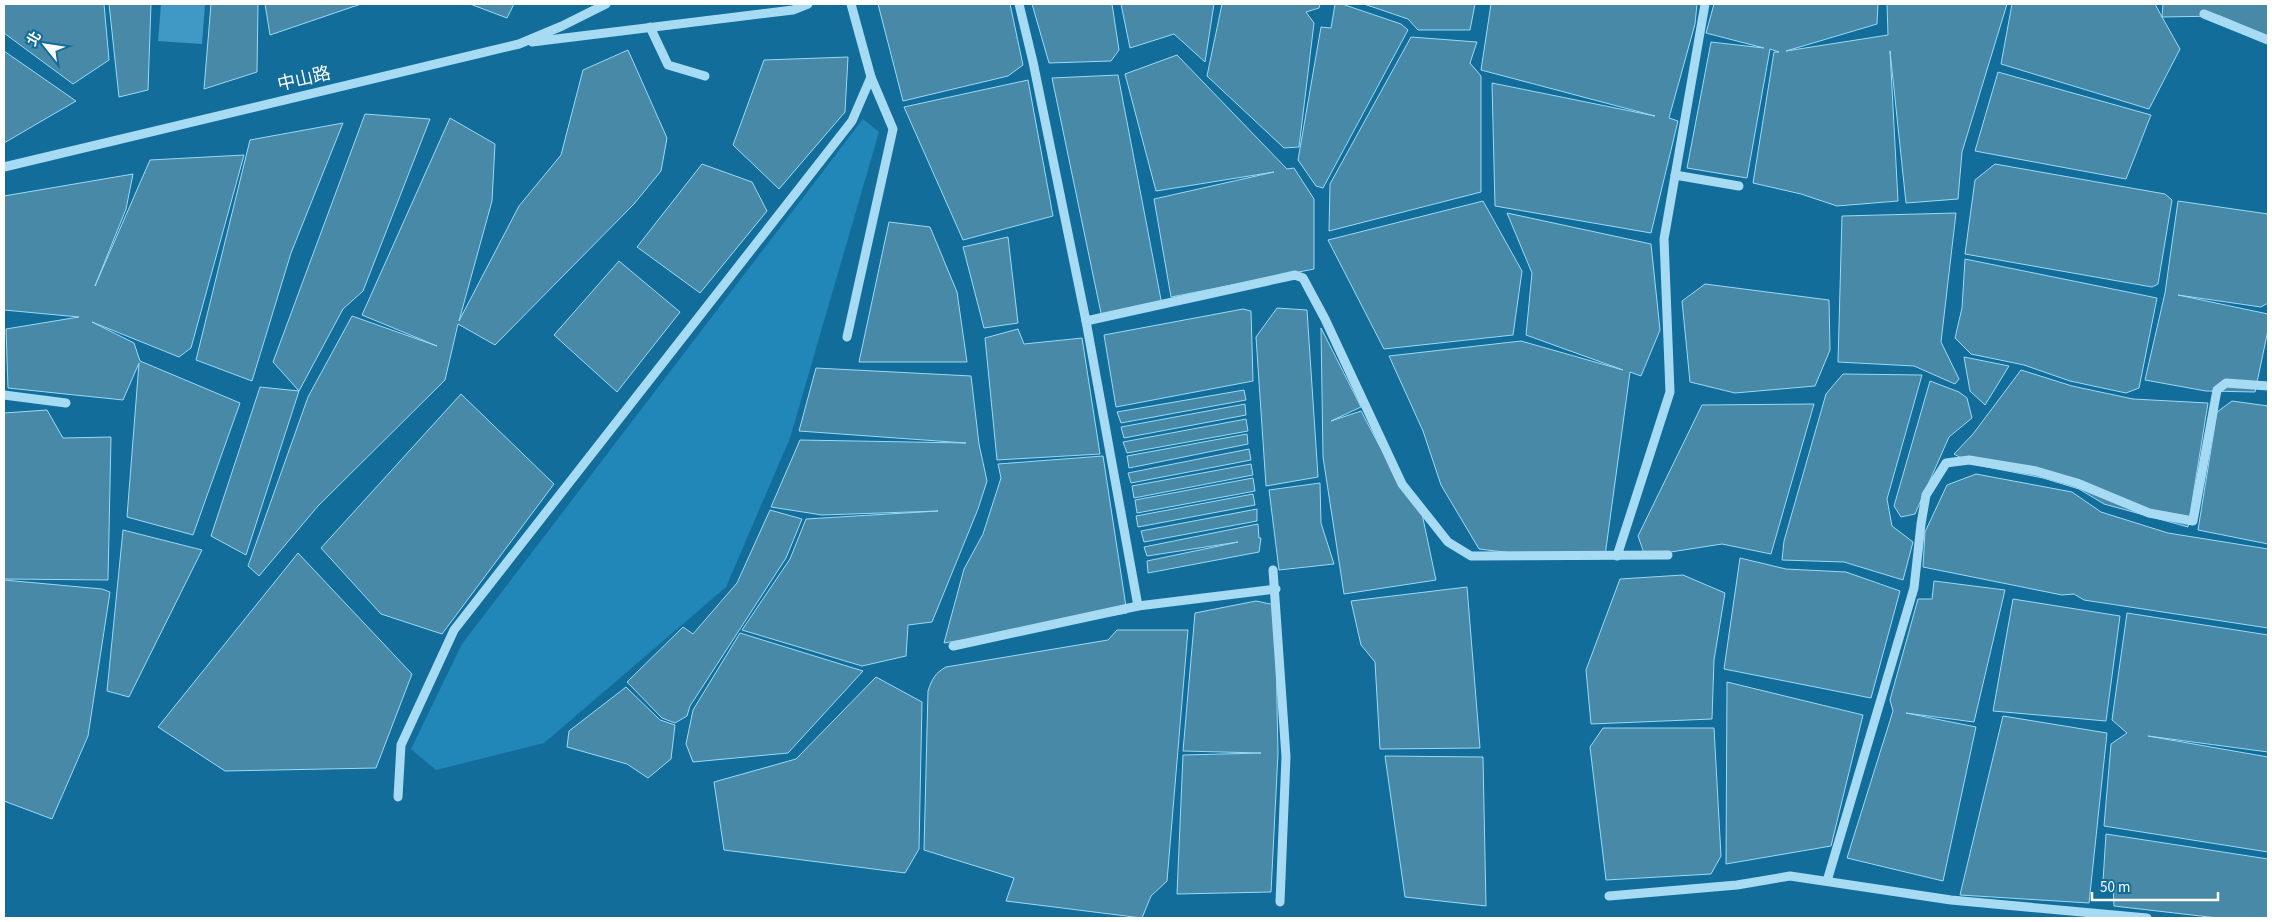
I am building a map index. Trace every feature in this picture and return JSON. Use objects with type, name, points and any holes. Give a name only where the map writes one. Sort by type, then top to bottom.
[{"type":"street","name":"中山路","points":[[4,167],[519,44],[562,26],[606,4]]},
{"type":"street","points":[[519,44],[792,10],[808,4]]},
{"type":"street","points":[[847,337],[893,129],[871,77],[851,4]]},
{"type":"street","points":[[1019,4],[1034,62],[1086,322],[1138,606]]},
{"type":"street","points":[[1617,556],[1670,392],[1664,239],[1706,4]]},
{"type":"street","points":[[2204,14],[2268,40]]},
{"type":"street","points":[[650,27],[668,65],[705,76]]},
{"type":"street","points":[[398,797],[401,745],[454,630],[852,121],[871,77]]},
{"type":"street","points":[[1675,175],[1739,186]]},
{"type":"street","points":[[1086,322],[1295,275],[1303,278],[1325,319],[1402,484],[1448,542],[1471,556],[1668,555]]},
{"type":"street","points":[[1828,882],[1914,588],[1926,495],[1946,464],[1969,460],[2036,471],[2077,483],[2149,512],[2193,520],[2217,390],[2226,383],[2268,386]]},
{"type":"street","points":[[4,395],[66,402]]},
{"type":"street","points":[[1273,570],[1276,589],[1286,757],[1280,902]]},
{"type":"street","points":[[953,646],[1138,606],[1276,589]]},
{"type":"street","points":[[1610,896],[1737,884],[1790,876],[1951,900],[2147,918]]},
{"type":"shaded area","points":[[4,4],[104,4],[109,60],[73,84],[4,33]]},
{"type":"shaded area","points":[[109,4],[151,4],[148,90],[119,97]]},
{"type":"shaded area","points":[[211,4],[258,4],[257,72],[204,89]]},
{"type":"shaded area","points":[[265,4],[361,4],[270,35]]},
{"type":"shaded area","points":[[470,4],[514,4],[507,18]]},
{"type":"shaded area","points":[[878,4],[1010,4],[1023,65],[1008,76],[903,101]]},
{"type":"shaded area","points":[[1032,4],[1112,4],[1119,50],[1111,61],[1049,63]]},
{"type":"shaded area","points":[[1121,4],[1214,4],[1205,62],[1174,34],[1130,48]]},
{"type":"shaded area","points":[[1222,4],[1320,4],[1319,8],[1306,12],[1314,23],[1299,147],[1284,148],[1207,76]]},
{"type":"shaded area","points":[[1335,4],[1342,4],[1401,24],[1408,30],[1323,188],[1316,186],[1298,160],[1321,27],[1331,28]]},
{"type":"shaded area","points":[[1364,4],[1475,4],[1470,30],[1418,30],[1408,19]]},
{"type":"shaded area","points":[[1491,4],[1697,4],[1695,24],[1669,118],[1678,121],[1651,233],[1495,206],[1492,83],[1655,116],[1481,70]]},
{"type":"shaded area","points":[[1714,4],[1878,4],[1877,24],[1786,51],[1888,35],[1887,4],[2007,4],[1962,152],[1958,199],[1906,203],[1890,51],[1898,201],[1837,206],[1801,194],[1753,183],[1774,52],[1779,52],[1770,49],[1747,178],[1687,168],[1711,42],[1764,48],[1706,33]]},
{"type":"shaded area","points":[[2012,4],[2155,4],[2180,49],[2149,109],[2001,64]]},
{"type":"shaded area","points":[[2163,4],[2268,4],[2268,37],[2220,16],[2162,17]]},
{"type":"shaded area","points":[[1411,37],[1477,42],[1470,63],[1481,76],[1481,192],[1329,231],[1330,184]]},
{"type":"shaded area","points":[[628,50],[667,138],[661,171],[634,204],[495,345],[458,324],[445,380],[318,506],[259,576],[248,566],[308,397],[352,316],[437,346],[362,315],[450,118],[495,144],[492,201],[459,321],[519,206],[561,155],[583,70]]},
{"type":"shaded area","points":[[4,51],[76,101],[4,143]]},
{"type":"shaded area","points":[[1177,55],[1287,169],[1294,168],[1314,199],[1314,269],[1171,297],[1154,199],[1274,172],[1156,191],[1125,74]]},
{"type":"shaded area","points":[[848,57],[845,112],[779,189],[733,145],[764,60]]},
{"type":"shaded area","points":[[1998,72],[2151,115],[2126,179],[1975,151]]},
{"type":"shaded area","points":[[1118,75],[1162,305],[1102,318],[1052,78]]},
{"type":"shaded area","points":[[1028,80],[1053,216],[963,240],[904,107]]},
{"type":"shaded area","points":[[365,114],[430,119],[363,291],[343,309],[299,391],[273,362]]},
{"type":"shaded area","points":[[863,119],[879,132],[790,438],[726,587],[544,743],[436,770],[411,749],[462,644]]},
{"type":"shaded area","points":[[343,123],[291,253],[252,381],[196,360],[250,140]]},
{"type":"shaded area","points":[[244,155],[191,348],[179,357],[92,322],[134,343],[140,361],[240,403],[193,535],[127,517],[139,363],[123,400],[8,388],[6,329],[79,317],[4,310],[4,196],[133,174],[126,209],[95,286],[150,160]]},
{"type":"shaded area","points":[[702,164],[752,182],[767,211],[700,293],[637,247]]},
{"type":"shaded area","points":[[1995,164],[2165,194],[2172,200],[2158,284],[2152,287],[1965,254],[1975,180]]},
{"type":"shaded area","points":[[1483,201],[1522,271],[1513,335],[1384,349],[1328,240]]},
{"type":"shaded area","points":[[2178,201],[2268,214],[2268,303],[2261,307],[2178,295],[2268,314],[2268,330],[2255,392],[2206,391],[2145,380],[2165,293]]},
{"type":"shaded area","points":[[1507,213],[1651,244],[1660,330],[1641,376],[1630,372],[1605,556],[1545,557],[1479,549],[1441,485],[1423,431],[1389,356],[1521,341],[1623,370],[1526,335],[1532,273]]},
{"type":"shaded area","points":[[1956,213],[1941,342],[1959,379],[1955,384],[1914,366],[1838,362],[1842,216]]},
{"type":"shaded area","points":[[889,222],[930,227],[957,292],[967,362],[859,362]]},
{"type":"shaded area","points":[[1008,237],[1018,323],[984,328],[963,247]]},
{"type":"shaded area","points":[[1965,259],[2157,298],[2139,388],[2126,393],[2070,381],[2024,365],[1971,354],[1955,338],[1962,308]]},
{"type":"shaded area","points":[[619,261],[680,312],[617,392],[554,335]]},
{"type":"shaded area","points":[[1705,284],[1829,300],[1830,350],[1815,386],[1735,393],[1690,382],[1682,301]]},
{"type":"shaded area","points":[[1277,308],[1307,310],[1318,477],[1266,486],[1256,337]]},
{"type":"shaded area","points":[[1243,309],[1251,311],[1253,381],[1116,407],[1104,335]]},
{"type":"shaded area","points":[[1321,328],[1361,407],[1331,421],[1361,411],[1379,445],[1421,509],[1436,580],[1344,594],[1323,457]]},
{"type":"shaded area","points":[[1018,329],[1024,344],[1082,338],[1100,454],[997,460],[985,338]]},
{"type":"shaded area","points":[[1964,357],[2009,366],[1985,405],[1970,391]]},
{"type":"shaded area","points":[[816,368],[971,376],[979,444],[987,481],[978,509],[932,622],[908,625],[906,656],[862,666],[742,630],[790,559],[806,519],[938,511],[822,515],[771,507],[800,440],[966,443],[799,431]]},
{"type":"shaded area","points":[[2021,370],[2072,386],[2133,399],[2208,403],[2188,527],[2104,504],[2079,489],[2043,478],[1972,464],[1954,454],[1973,434]]},
{"type":"shaded area","points":[[1843,374],[1922,375],[1887,499],[1892,526],[1913,542],[1903,580],[1844,562],[1782,560],[1784,541],[1826,394]]},
{"type":"shaded area","points":[[1930,381],[1959,392],[1967,398],[1972,418],[1949,437],[1915,514],[1901,517],[1894,506]]},
{"type":"shaded area","points":[[260,387],[299,391],[246,555],[211,536]]},
{"type":"shaded area","points":[[1244,390],[1246,400],[1121,423],[1117,412]]},
{"type":"shaded area","points":[[461,394],[554,484],[442,634],[381,614],[321,548]]},
{"type":"shaded area","points":[[2232,401],[2268,406],[2268,544],[2198,530],[2217,412]]},
{"type":"shaded area","points":[[1245,404],[1246,415],[1124,438],[1121,427]]},
{"type":"shaded area","points":[[1814,404],[1771,554],[1722,544],[1645,556],[1638,536],[1702,405]]},
{"type":"shaded area","points":[[47,410],[63,438],[111,437],[108,580],[4,579],[4,413]]},
{"type":"shaded area","points":[[1246,419],[1248,431],[1127,453],[1123,442]]},
{"type":"shaded area","points":[[1247,434],[1248,444],[1129,468],[1127,456]]},
{"type":"shaded area","points":[[1249,449],[1251,460],[1131,483],[1128,473]]},
{"type":"shaded area","points":[[1103,456],[1127,613],[944,643],[964,569],[983,534],[1001,478],[998,464]]},
{"type":"shaded area","points":[[1251,464],[1253,475],[1134,498],[1132,486]]},
{"type":"shaded area","points":[[1976,474],[2072,492],[2101,512],[2168,533],[2268,549],[2268,628],[2084,600],[2074,594],[2062,595],[1923,567],[1925,532],[1947,485]]},
{"type":"shaded area","points":[[1253,478],[1255,491],[1137,513],[1135,500]]},
{"type":"shaded area","points":[[1320,483],[1321,523],[1334,564],[1279,570],[1269,490]]},
{"type":"shaded area","points":[[1253,494],[1255,505],[1138,527],[1136,516]]},
{"type":"shaded area","points":[[1257,509],[1257,521],[1144,542],[1141,531]]},
{"type":"shaded area","points":[[770,510],[802,519],[786,558],[690,706],[687,716],[675,723],[662,718],[627,682],[683,627],[693,634],[737,583]]},
{"type":"shaded area","points":[[1258,524],[1259,538],[1261,538],[1259,552],[1148,573],[1147,561],[1238,542],[1147,556],[1144,547]]},
{"type":"shaded area","points":[[123,530],[202,550],[129,697],[107,691]]},
{"type":"shaded area","points":[[298,553],[412,674],[376,768],[225,771],[158,727]]},
{"type":"shaded area","points":[[1740,558],[1786,569],[1846,572],[1900,591],[1871,698],[1724,669]]},
{"type":"shaded area","points":[[1683,575],[1725,593],[1714,660],[1712,719],[1591,724],[1586,670],[1620,579]]},
{"type":"shaded area","points":[[4,580],[102,589],[110,592],[88,736],[52,819],[4,801]]},
{"type":"shaded area","points":[[1934,581],[2005,590],[1974,722],[1906,713],[1976,727],[1943,881],[1847,858],[1893,711],[1890,700],[1918,599],[1932,599]]},
{"type":"shaded area","points":[[1467,587],[1480,748],[1380,749],[1375,662],[1361,645],[1351,601]]},
{"type":"shaded area","points":[[2013,599],[2120,616],[2106,721],[1993,711]]},
{"type":"shaded area","points":[[1256,601],[1275,605],[1278,753],[1271,892],[1177,894],[1183,755],[1261,753],[1183,751],[1195,613]]},
{"type":"shaded area","points":[[2127,613],[2268,635],[2268,752],[2148,736],[2268,757],[2268,852],[2104,826],[2111,744],[2127,733],[2112,720]]},
{"type":"shaded area","points":[[1117,630],[1188,630],[1167,881],[1151,896],[1142,918],[1006,901],[1014,878],[924,850],[928,691],[931,683],[934,677],[946,667],[1108,640]]},
{"type":"shaded area","points":[[740,633],[863,671],[788,753],[693,762],[686,744],[693,710]]},
{"type":"shaded area","points":[[876,677],[922,702],[919,849],[905,873],[724,850],[714,782],[796,759]]},
{"type":"shaded area","points":[[1727,682],[1863,715],[1831,846],[1726,864]]},
{"type":"shaded area","points":[[626,687],[660,720],[675,725],[671,759],[648,778],[627,764],[567,747],[569,731]]},
{"type":"shaded area","points":[[2003,716],[2107,733],[2089,903],[1960,895]]},
{"type":"shaded area","points":[[1603,728],[1714,728],[1721,856],[1711,874],[1606,880],[1590,747]]},
{"type":"shaded area","points":[[1385,756],[1483,757],[1486,906],[1405,897]]},
{"type":"shaded area","points":[[2106,834],[2268,859],[2268,918],[2218,918],[2114,906],[2113,885],[2103,881]]},
{"type":"building","points":[[161,4],[205,4],[202,44],[158,41]]}]
